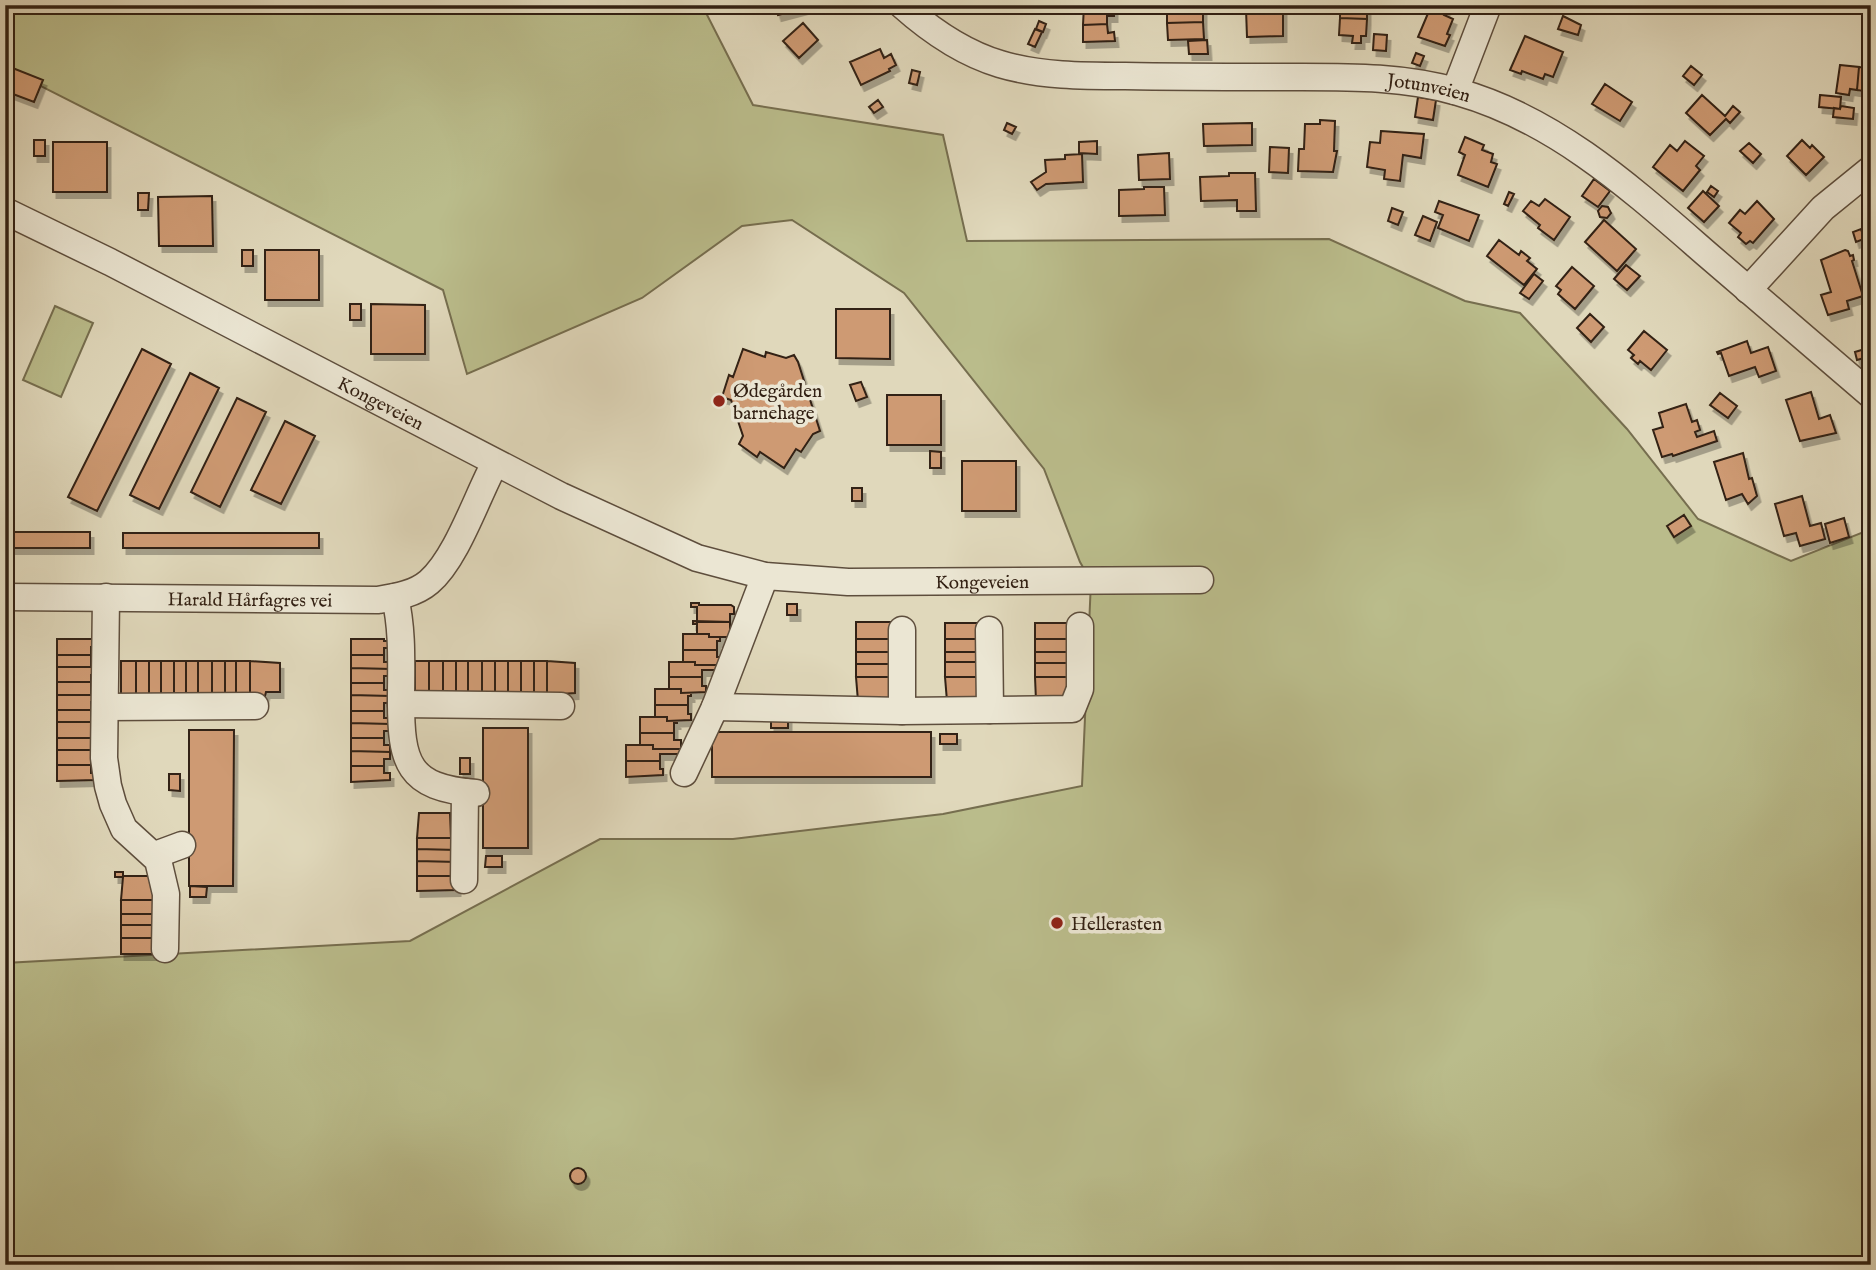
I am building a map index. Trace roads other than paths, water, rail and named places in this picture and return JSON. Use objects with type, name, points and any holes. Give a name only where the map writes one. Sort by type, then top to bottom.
[{"type":"street","name":"Jotunveien","points":[[902,5],[936,33],[975,54],[1009,66],[1042,73],[1361,78],[1407,82],[1455,91],[1520,116],[1578,149],[1650,205],[1871,396]]},
{"type":"street","points":[[1455,91],[1488,5]]},
{"type":"street","points":[[1748,290],[1823,208],[1871,169]]},
{"type":"street","name":"Kongeveien","points":[[5,211],[110,262],[495,463],[697,558],[765,576],[848,582],[1200,580]]},
{"type":"street","name":"Harald Hårfagres vei","points":[[5,597],[378,600],[407,595],[429,583],[449,558],[495,463]]},
{"type":"street","points":[[684,773],[715,707],[765,576]]},
{"type":"street","points":[[106,597],[105,767],[113,804],[124,829],[155,855],[161,868],[166,894],[165,949]]},
{"type":"street","points":[[395,597],[401,626],[401,737],[405,756],[423,778],[438,786],[471,792],[464,880]]},
{"type":"street","points":[[715,707],[902,711],[1072,709],[1080,689],[1080,626]]},
{"type":"street","points":[[902,630],[902,711]]},
{"type":"street","points":[[989,630],[990,710]]},
{"type":"street","points":[[401,704],[561,706]]},
{"type":"street","points":[[105,707],[255,706]]},
{"type":"street","points":[[155,855],[182,845]]},
{"type":"place","name":"Ødegården barnehage","points":[[719,401]]},
{"type":"place","name":"Hellerasten","points":[[1057,923]]}]
